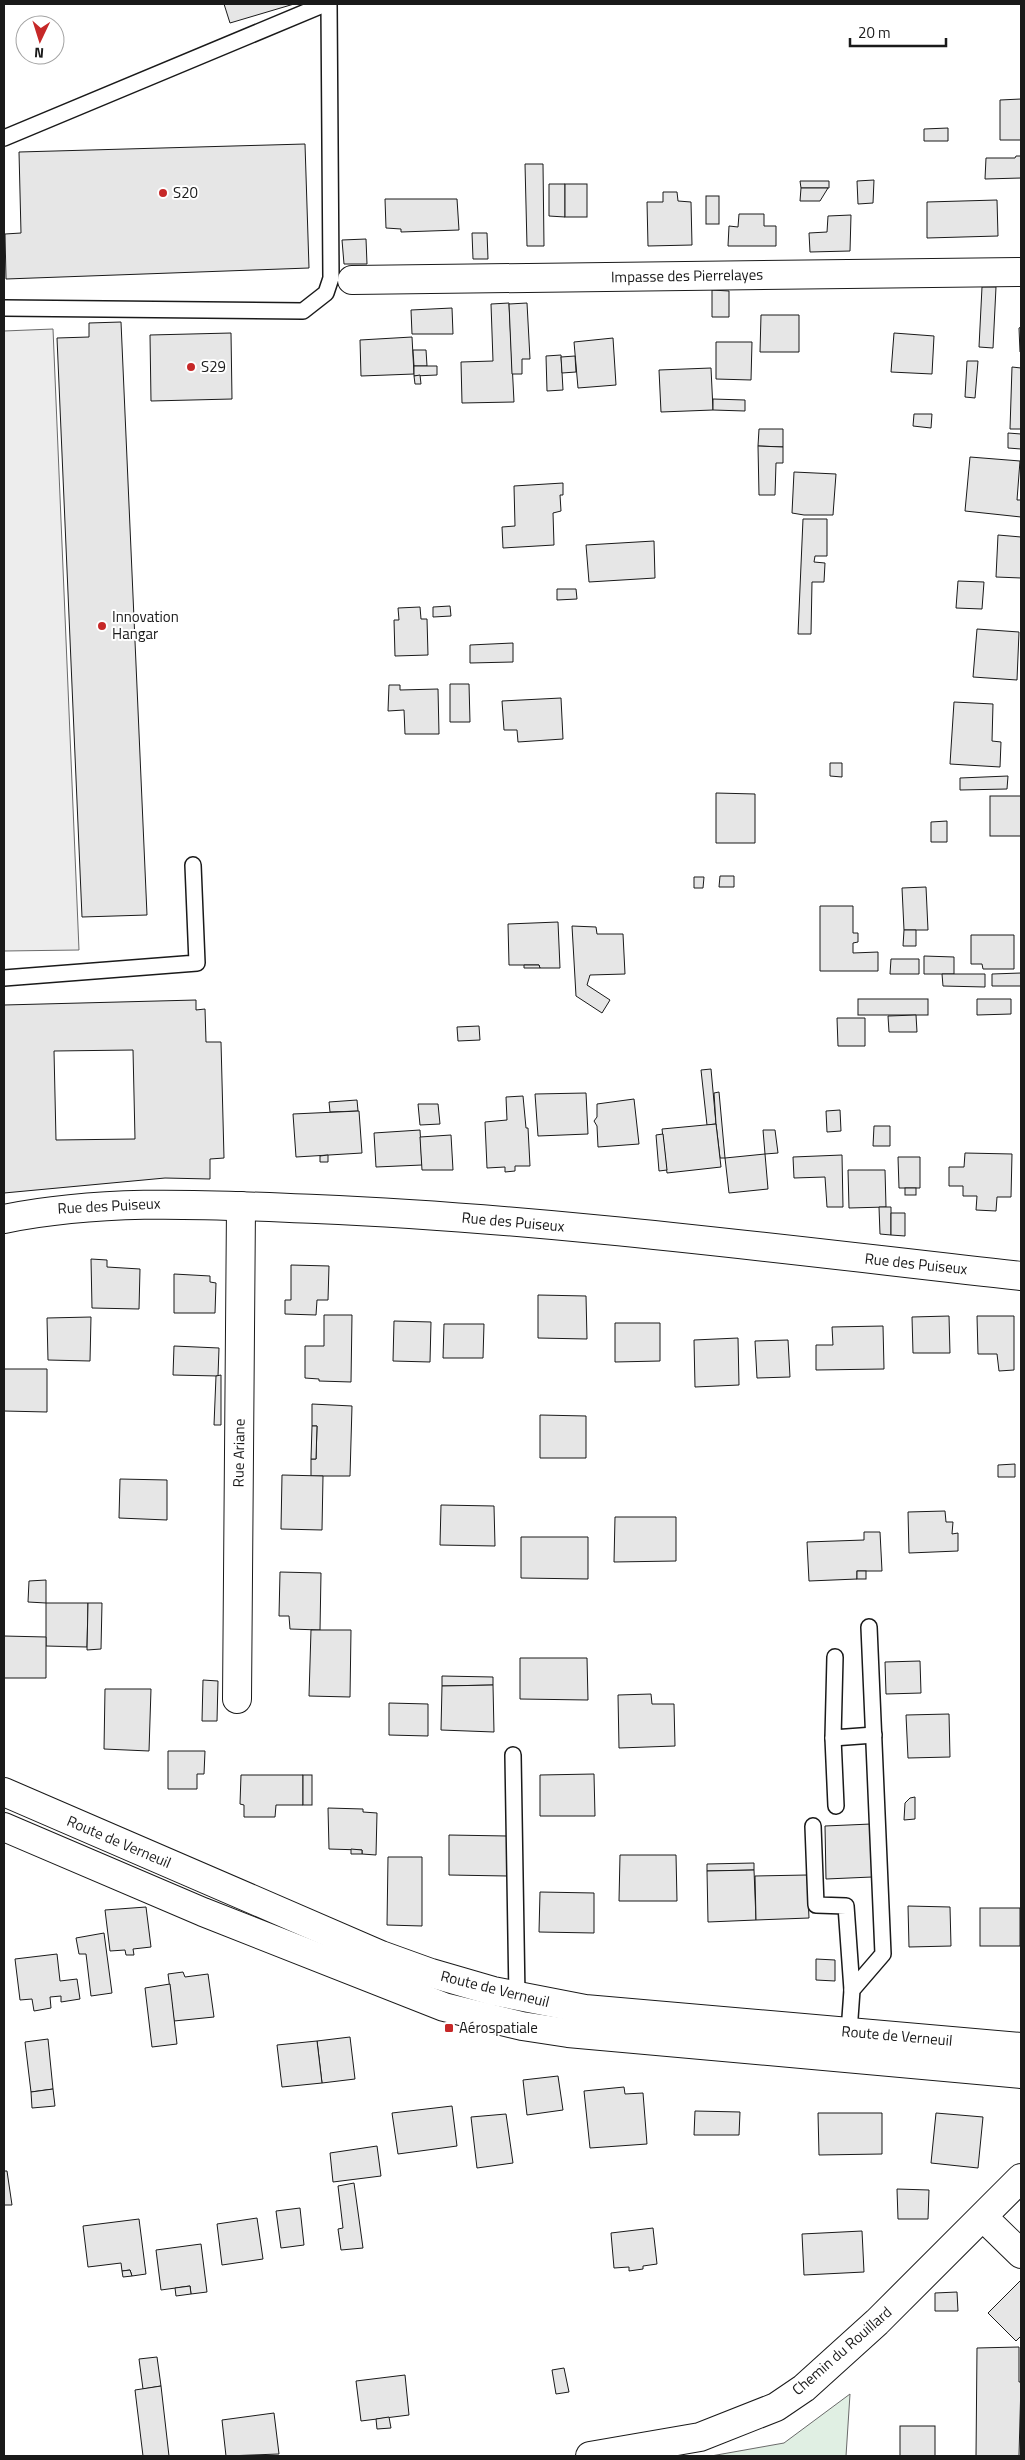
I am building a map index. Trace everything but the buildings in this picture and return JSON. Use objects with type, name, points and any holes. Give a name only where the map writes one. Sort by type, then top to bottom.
[{"type":"street","name":"Impasse des Pierrelayes","points":[[352,280],[1021,272]]},
{"type":"street","name":"Rue des Puiseux","points":[[4,1219],[47,1210],[117,1204],[173,1203],[389,1212],[524,1222],[1021,1276]]},
{"type":"street","name":"Rue Ariane","points":[[237,1699],[241,1206]]},
{"type":"street","name":"Route de Verneuil","points":[[4,1792],[381,1955],[431,1973],[517,1997],[585,2009],[1021,2046]]},
{"type":"street","name":"Route de Verneuil","points":[[4,1827],[203,1912],[444,2007],[513,2024],[568,2033],[1021,2074]]},
{"type":"street","name":"Chemin du Rouillard","points":[[590,2456],[700,2437],[776,2407],[804,2388],[878,2322],[1021,2178]]},
{"type":"street","points":[[983,2217],[1021,2254]]},
{"type":"lane","points":[[4,138],[327,4],[331,278],[326,292],[303,311],[4,308]]},
{"type":"lane","points":[[4,978],[197,963],[193,865]]},
{"type":"lane","points":[[852,1990],[883,1954],[869,1627]]},
{"type":"lane","points":[[836,1657],[833,1738],[836,1806]]},
{"type":"lane","points":[[833,1738],[874,1735]]},
{"type":"lane","points":[[513,1755],[517,1997]]},
{"type":"lane","points":[[813,2056],[849,2032],[852,1990],[846,1906],[816,1906],[814,1826]]},
{"type":"green space","points":[[850,2394],[846,2456],[711,2456],[784,2443]]},
{"type":"shaded area","points":[[53,329],[79,950],[4,951],[4,331]]},
{"type":"place","name":"S20","points":[[163,193]]},
{"type":"place","name":"S29","points":[[191,367]]},
{"type":"place","name":"Innovation Hangar","points":[[102,626]]},
{"type":"place","name":"Aérospatiale","points":[[449,2028]]}]
